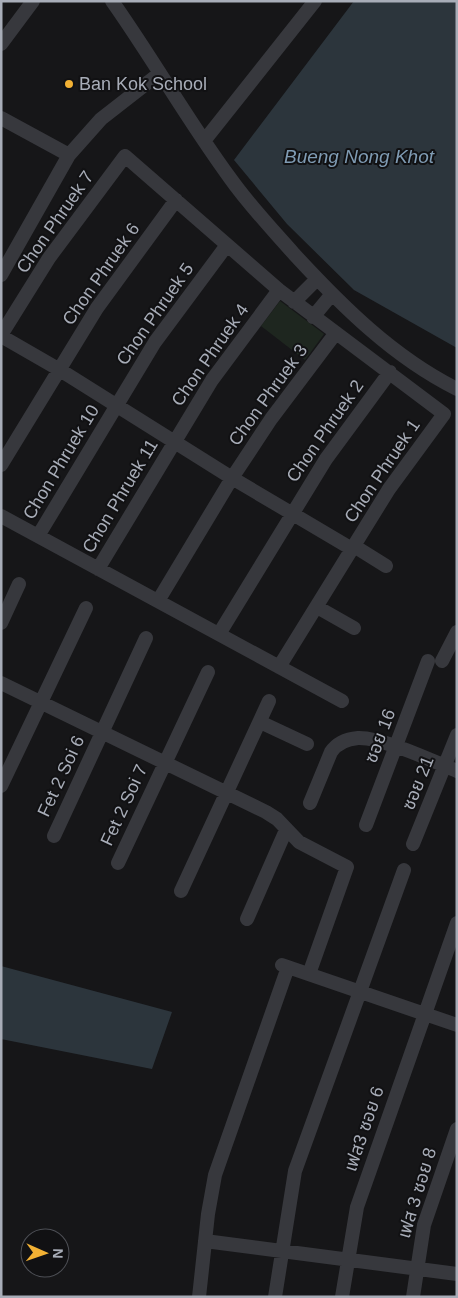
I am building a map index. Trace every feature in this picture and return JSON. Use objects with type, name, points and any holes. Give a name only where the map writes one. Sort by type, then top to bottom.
[{"type":"street","points":[[1,44],[33,1]]},
{"type":"street","points":[[112,1],[204,141],[259,215],[332,294],[402,355],[436,378],[457,388]]},
{"type":"street","points":[[204,141],[315,1]]},
{"type":"street","points":[[2,272],[70,155],[101,119],[160,73]]},
{"type":"street","points":[[1,118],[70,155]]},
{"type":"street","name":"Chon Phruek 7","points":[[2,332],[49,258],[125,156],[176,200]]},
{"type":"street","points":[[176,200],[279,290],[336,334],[390,372]]},
{"type":"street","name":"Chon Phruek 6","points":[[1,465],[98,308],[176,200]]},
{"type":"street","name":"Chon Phruek 5","points":[[116,407],[155,342],[227,245]]},
{"type":"street","points":[[294,302],[317,279]]},
{"type":"street","name":"Chon Phruek 4","points":[[174,443],[212,380],[279,290]]},
{"type":"street","points":[[313,317],[332,294]]},
{"type":"street","points":[[2,332],[174,443],[386,566]]},
{"type":"street","name":"Chon Phruek 3","points":[[158,601],[232,478],[271,419],[336,334]]},
{"type":"street","name":"Chon Phruek 1","points":[[279,667],[389,489],[444,414],[390,372]]},
{"type":"street","name":"Chon Phruek 2","points":[[219,634],[326,459],[390,372]]},
{"type":"street","name":"Chon Phruek 10","points":[[38,536],[116,407]]},
{"type":"street","name":"Chon Phruek 11","points":[[98,569],[174,443]]},
{"type":"street","points":[[1,516],[342,701]]},
{"type":"street","points":[[1,623],[19,584]]},
{"type":"street","points":[[317,607],[354,628]]},
{"type":"street","points":[[1,786],[86,608]]},
{"type":"street","name":"ซอย 16","points":[[366,825],[395,748],[435,661],[457,632]]},
{"type":"street","name":"Fet 2 Soi 6","points":[[54,836],[146,638]]},
{"type":"street","name":"Fet 2 Soi 7","points":[[118,863],[208,672]]},
{"type":"street","points":[[1,683],[227,792],[274,817],[286,830],[306,846],[348,866],[309,974]]},
{"type":"street","points":[[181,891],[269,701]]},
{"type":"street","points":[[260,722],[307,744]]},
{"type":"street","name":"ซอย 21","points":[[413,844],[451,769],[457,735]]},
{"type":"street","points":[[310,803],[330,752],[335,746],[356,738],[376,741],[451,769]]},
{"type":"street","points":[[247,919],[286,830]]},
{"type":"street","points":[[275,1297],[295,1171],[358,991],[404,870]]},
{"type":"street","name":"เฟส3 ซอย 6","points":[[342,1297],[357,1208],[457,923]]},
{"type":"street","points":[[199,1297],[204,1242],[215,1175],[285,966],[457,1025]]},
{"type":"street","name":"เฟส 3 ซอย 8","points":[[413,1297],[424,1225],[457,1129]]},
{"type":"street","points":[[204,1242],[457,1274]]},
{"type":"shaded area","points":[[280,301],[324,334],[305,360],[261,326]]},
{"type":"water","name":"Bueng Nong Khot","points":[[354,1],[457,1],[457,348],[354,290],[287,224],[234,160]]},
{"type":"water","points":[[1,966],[172,1012],[152,1069],[1,1039]]},
{"type":"place","name":"Ban Kok School","points":[[69,84]]}]
